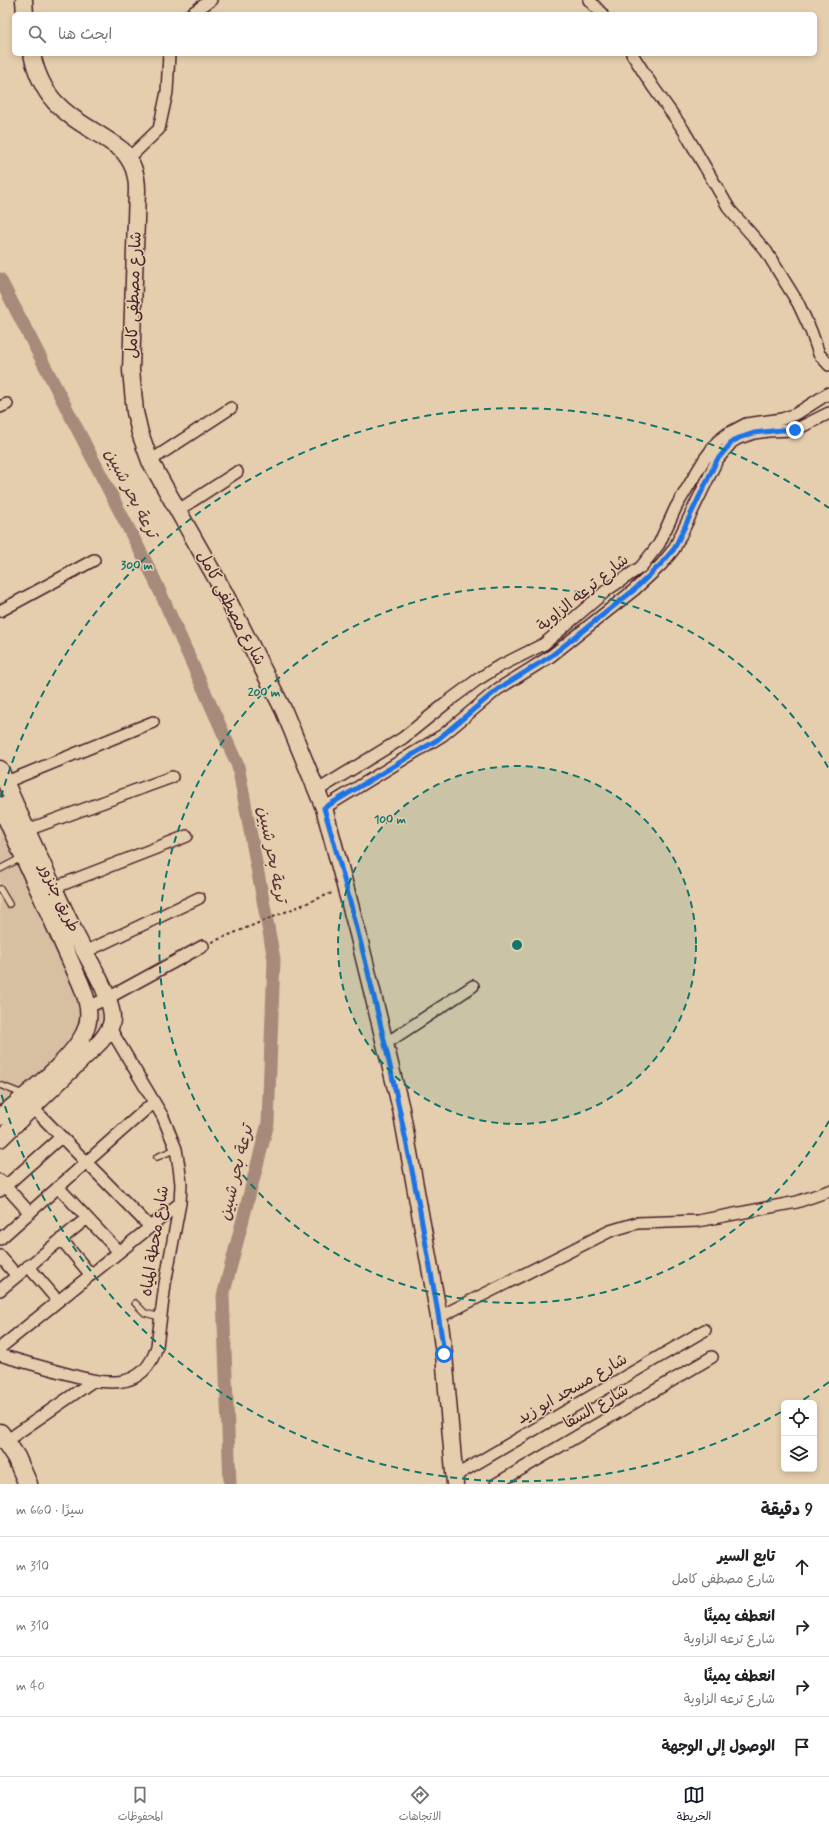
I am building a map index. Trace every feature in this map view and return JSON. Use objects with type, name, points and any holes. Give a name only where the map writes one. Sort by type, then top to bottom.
[{"type":"main road","points":[[24,0],[25,12]]},
{"type":"main road","name":"شارع مصطفى كامل","points":[[33,56],[41,82],[56,105],[113,143],[129,158],[137,179],[131,370],[132,391],[140,433],[150,461],[225,594],[284,711],[318,790],[324,808],[358,934],[400,1109],[439,1317],[444,1354],[455,1480]]},
{"type":"main road","name":"طريق جنزور","points":[[3,776],[53,888],[108,998],[112,1019],[110,1028]]},
{"type":"main road","name":"طريق جنزور","points":[[0,804],[78,976],[88,1014]]},
{"type":"main road","points":[[0,1139],[70,1054],[86,1030],[88,1014]]},
{"type":"main road","points":[[0,1117],[29,1102],[94,1048],[106,1036],[110,1028]]},
{"type":"main road","points":[[3,1437],[16,1457],[28,1484]]},
{"type":"street","points":[[194,12],[211,0]]},
{"type":"street","points":[[589,0],[600,12]]},
{"type":"street","points":[[129,158],[155,135],[162,122],[169,56]]},
{"type":"street","points":[[633,56],[683,129],[730,210],[752,233],[770,257],[798,303],[811,331],[819,354],[829,365]]},
{"type":"street","name":"شارع ترعه الزاوية","points":[[318,790],[403,738],[477,680],[496,668],[544,644],[607,590],[641,567],[659,544],[676,507],[704,460],[718,441],[727,434],[746,424],[789,417],[803,411],[829,393]]},
{"type":"street","points":[[150,461],[230,408]]},
{"type":"street","name":"شارع ترعه الزاوية","points":[[324,808],[437,740],[498,689],[551,656],[634,590],[674,549],[717,460],[732,442],[754,433],[795,430],[829,413]]},
{"type":"street","points":[[177,510],[237,472]]},
{"type":"street","points":[[0,611],[94,560]]},
{"type":"street","points":[[3,776],[153,722]]},
{"type":"street","points":[[27,830],[172,777]]},
{"type":"street","points":[[53,888],[187,836]]},
{"type":"street","points":[[85,952],[199,898]]},
{"type":"street","points":[[88,1014],[108,998],[203,946]]},
{"type":"street","points":[[385,1044],[473,986]]},
{"type":"street","name":"شارع محطة المياه","points":[[0,1355],[93,1381],[106,1383],[126,1381],[143,1371],[155,1356],[170,1249],[180,1203],[181,1184],[176,1149],[163,1117],[110,1028]]},
{"type":"street","points":[[29,1102],[61,1137],[150,1227]]},
{"type":"street","points":[[0,1239],[154,1102]]},
{"type":"street","points":[[30,1213],[2,1186],[61,1137]]},
{"type":"street","points":[[58,1187],[119,1252]]},
{"type":"street","points":[[439,1317],[610,1231],[636,1223],[698,1221],[797,1202],[829,1191]]},
{"type":"street","points":[[0,1348],[180,1203]]},
{"type":"street","points":[[0,1290],[87,1218]]},
{"type":"street","points":[[61,1239],[91,1275]]},
{"type":"street","points":[[0,1256],[17,1276]]},
{"type":"street","points":[[28,1266],[58,1301]]},
{"type":"street","name":"شارع مسجد ابو زيد","points":[[455,1480],[705,1330]]},
{"type":"street","name":"شارع السقا","points":[[496,1484],[712,1357]]},
{"type":"street","points":[[3,1437],[93,1381]]},
{"type":"lane","points":[[0,869],[23,857]]},
{"type":"lane","points":[[0,889],[9,904]]},
{"type":"lane","points":[[0,1084],[29,1102]]},
{"type":"lane","points":[[157,1157],[176,1149]]},
{"type":"lane","points":[[135,1303],[145,1313],[160,1317]]},
{"type":"path","points":[[220,938],[325,896]]},
{"type":"shaded area","points":[[0,789],[108,1025],[0,1113]]},
{"type":"waterway","name":"ترعة بحر شبين","points":[[0,279],[152,574],[238,766],[274,959],[268,1123],[223,1296],[230,1484]]},
{"type":"route","points":[[444,1354],[439,1317],[400,1109],[358,934],[324,808],[437,740],[498,689],[551,656],[634,590],[668,557],[674,549],[717,460],[726,447],[732,442],[754,433],[795,430]]}]
